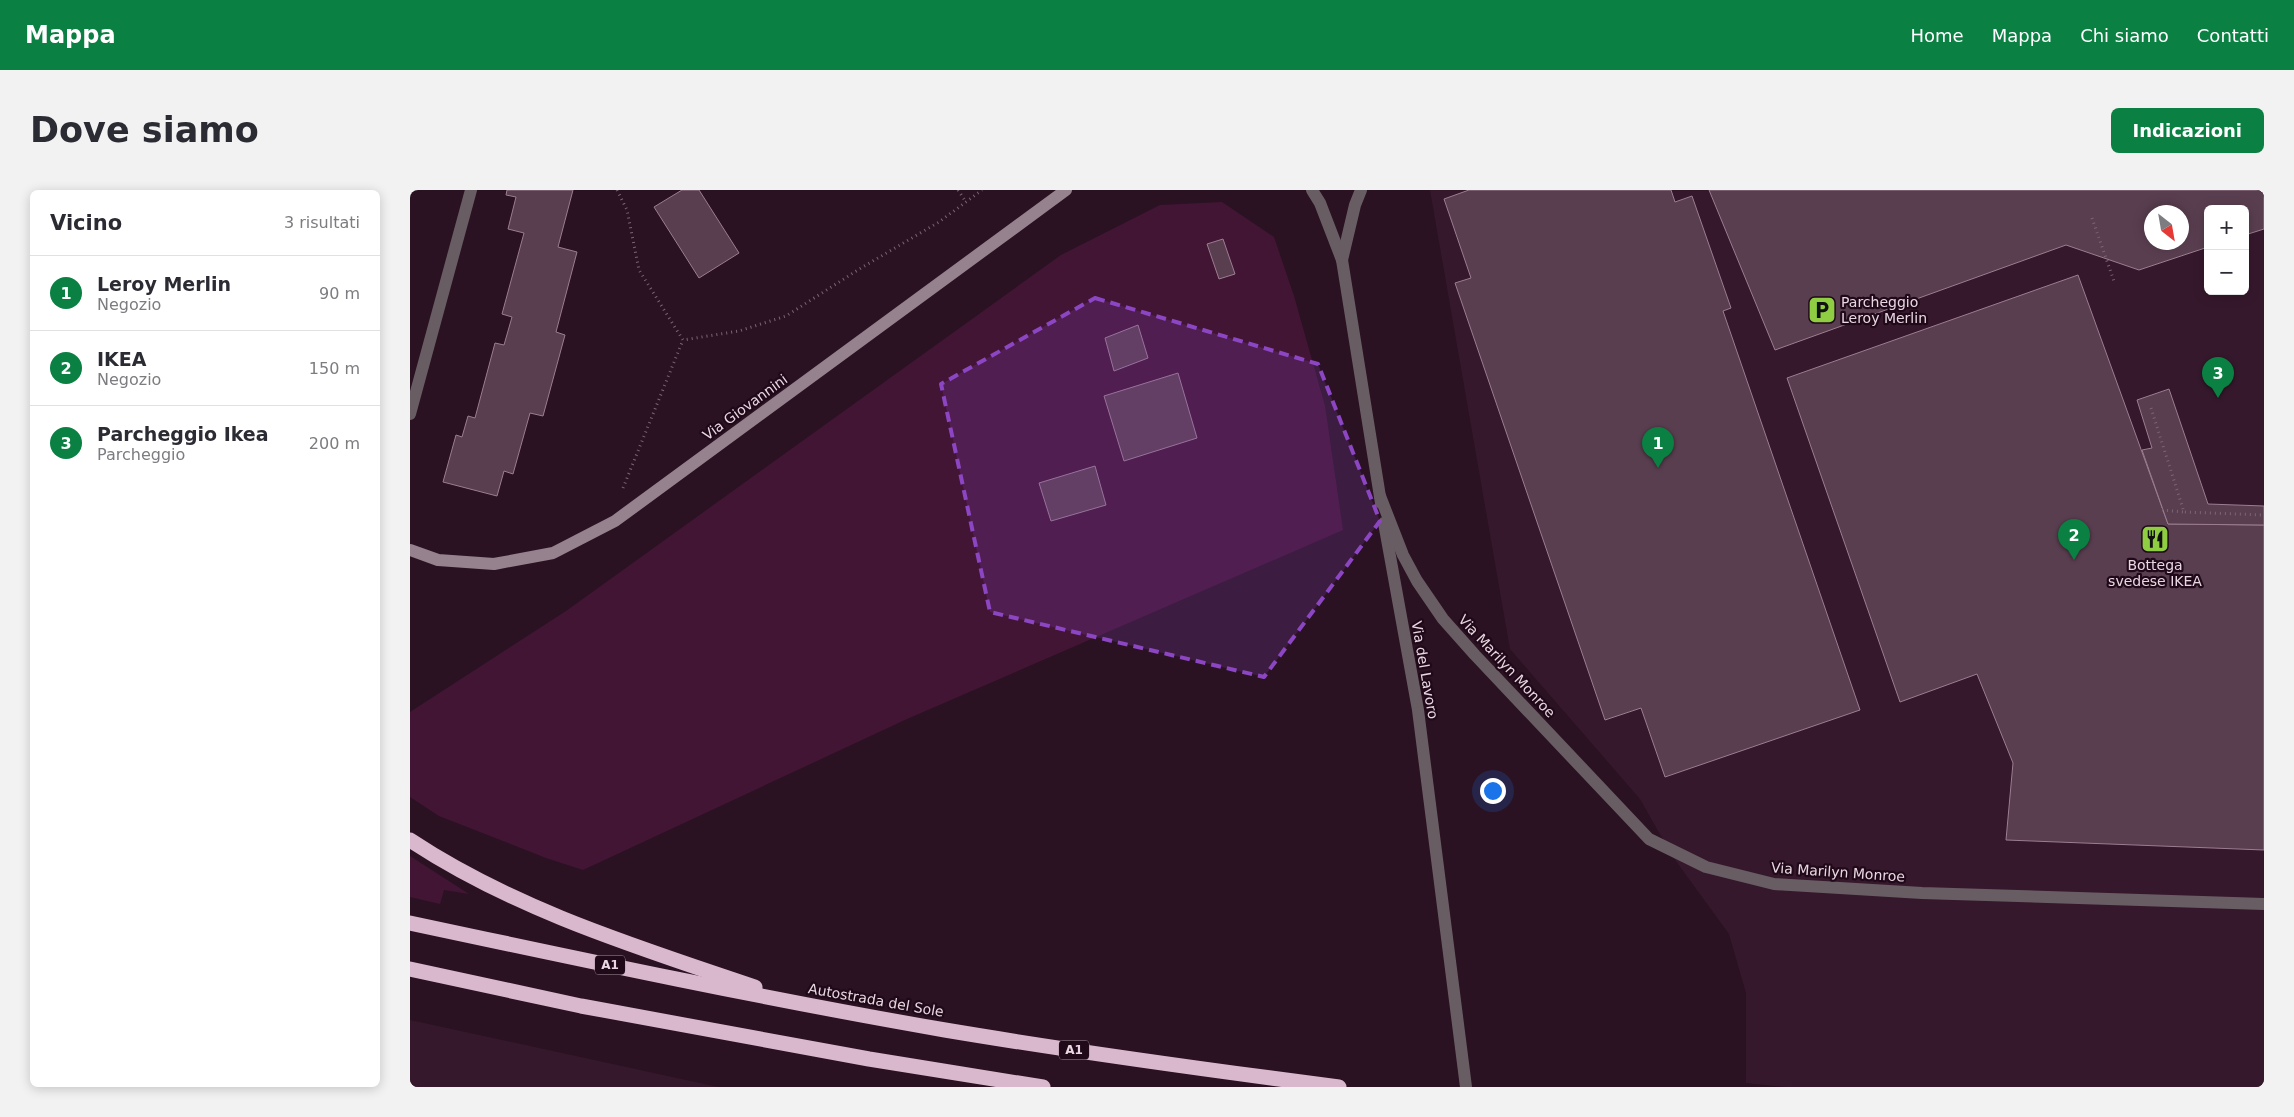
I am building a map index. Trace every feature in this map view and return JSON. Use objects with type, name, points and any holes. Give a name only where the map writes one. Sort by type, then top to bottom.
[{"type":"highway","points":[[410,840],[466,874],[583,926],[630,944],[810,1005]]},
{"type":"highway","name":"Autostrada del Sole","points":[[410,923],[810,1005],[944,1030],[1143,1061],[1339,1087]]},
{"type":"highway","points":[[410,969],[581,1006],[869,1059],[1043,1087]]},
{"type":"street","points":[[410,414],[471,190]]},
{"type":"street","name":"Via Giovannini","points":[[410,550],[438,560],[494,564],[554,553],[615,521],[1066,190]]},
{"type":"street","name":"Via del Lavoro","points":[[1312,190],[1320,203],[1342,260],[1380,496],[1418,710],[1466,1087]]},
{"type":"street","name":"Via del Lavoro","points":[[1342,260],[1355,205],[1361,190]]},
{"type":"street","name":"Via Marilyn Monroe","points":[[1380,496],[1403,555],[1417,582],[1443,619],[1649,839],[1706,867],[1774,884],[1922,893],[2264,904]]},
{"type":"path","points":[[616,190],[628,210],[639,270],[683,340]]},
{"type":"path","points":[[958,190],[966,202]]},
{"type":"path","points":[[683,340],[739,331],[786,316],[861,268],[939,222],[982,190]]},
{"type":"path","points":[[2092,218],[2115,284]]},
{"type":"path","points":[[619,496],[628,479],[683,340]]},
{"type":"path","points":[[2151,408],[2184,512]]},
{"type":"path","points":[[2162,510],[2264,515]]},
{"type":"highlighted area","points":[[1095,298],[1318,364],[1380,521],[1264,677],[990,612],[941,384]]},
{"type":"shaded area","points":[[1430,190],[2264,190],[2264,1087],[1786,1087],[1746,1083],[1746,993],[1729,934],[1673,857],[1640,799],[1510,649]]},
{"type":"shaded area","points":[[1222,202],[1274,237],[1294,296],[1325,406],[1343,530],[907,719],[583,870],[546,858],[439,816],[410,797],[410,712],[566,611],[1061,255],[1160,205]]},
{"type":"shaded area","points":[[410,856],[469,894],[444,890],[440,904],[410,897]]},
{"type":"shaded area","points":[[410,1020],[718,1087],[410,1087]]},
{"type":"building","points":[[507,190],[573,190],[558,247],[577,252],[556,332],[565,335],[543,416],[530,413],[513,474],[504,471],[497,496],[443,482],[456,435],[462,437],[468,416],[475,418],[495,343],[504,345],[512,317],[502,314],[524,233],[508,229],[516,197],[506,195]]},
{"type":"building","points":[[682,190],[699,190],[739,253],[699,278],[654,207]]},
{"type":"building","points":[[1469,190],[1671,190],[1675,202],[1692,196],[1731,308],[1723,311],[1860,710],[1665,777],[1641,708],[1605,720],[1455,283],[1471,278],[1444,199]]},
{"type":"building","name":"Parcheggio Leroy Merlin","points":[[1709,190],[2264,190],[2264,229],[2249,234],[2249,205],[2204,205],[2204,248],[2139,270],[2066,245],[1775,350]]},
{"type":"building","points":[[1223,239],[1235,274],[1219,279],[1207,244]]},
{"type":"building","points":[[2078,275],[2168,524],[2264,525],[2264,850],[2006,840],[2013,763],[1977,674],[1900,702],[1787,378]]},
{"type":"building","points":[[1138,325],[1148,358],[1114,371],[1105,338]]},
{"type":"building","points":[[1178,373],[1197,438],[1124,461],[1104,396]]},
{"type":"building","points":[[2169,389],[2208,504],[2264,506],[2264,525],[2168,524],[2142,450],[2152,448],[2137,400]]},
{"type":"building","points":[[1095,466],[1106,505],[1051,521],[1039,483]]},
{"type":"place","name":"Parcheggio Leroy Merlin","points":[[1822,310]]},
{"type":"place","name":"Parcheggio Ikea","points":[[2218,398]]},
{"type":"place","name":"Leroy Merlin","points":[[1658,468]]},
{"type":"place","name":"Bottega svedese IKEA","points":[[2155,539]]},
{"type":"place","name":"IKEA","points":[[2074,560]]}]
